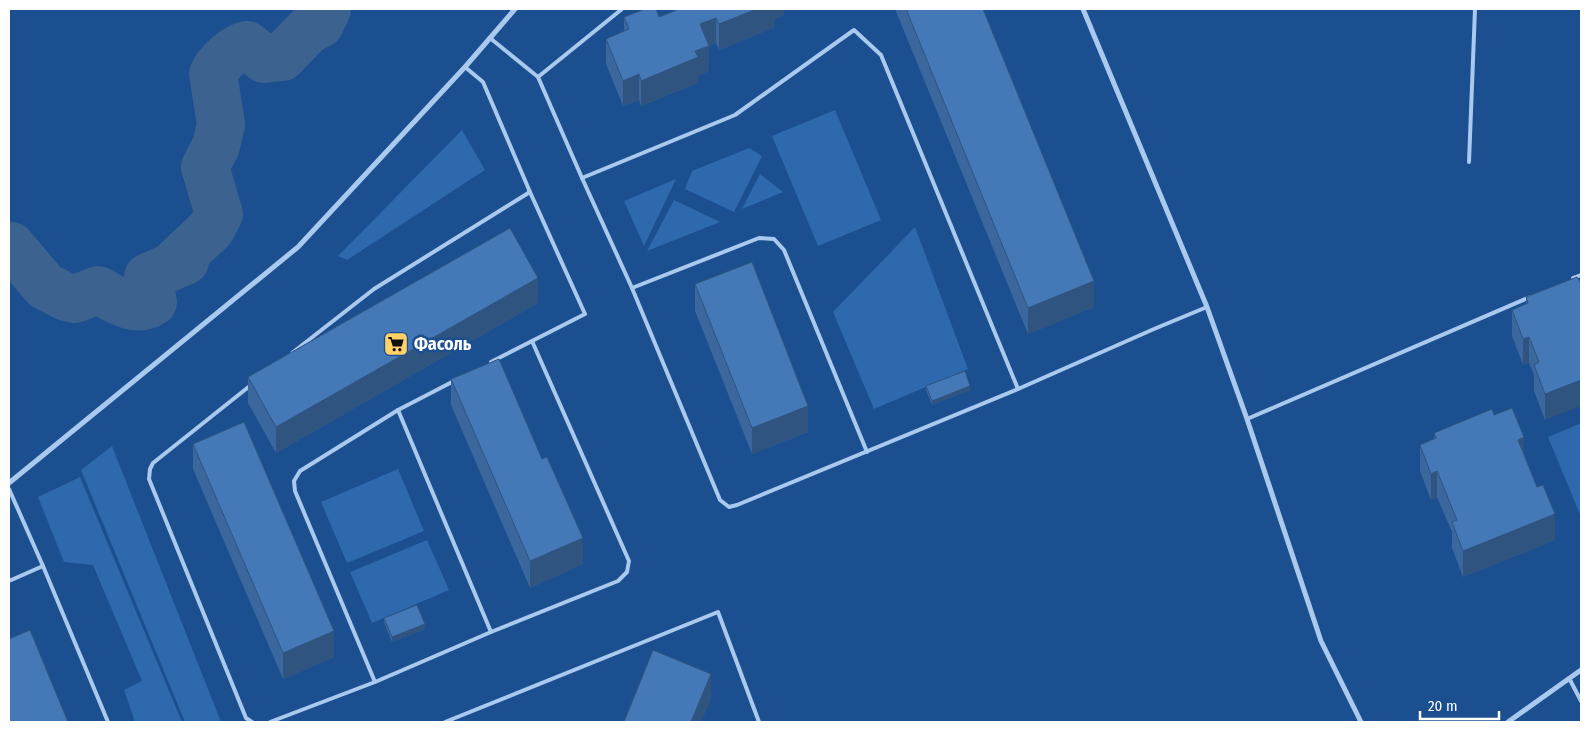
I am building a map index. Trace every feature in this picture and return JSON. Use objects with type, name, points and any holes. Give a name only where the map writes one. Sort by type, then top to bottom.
[{"type":"street","points":[[9,483],[298,247],[465,67],[515,9]]},
{"type":"street","points":[[1083,9],[1207,308],[1248,418],[1321,641],[1362,722]]},
{"type":"street","points":[[1508,722],[1581,670]]},
{"type":"lane","points":[[538,77],[622,9]]},
{"type":"lane","points":[[1469,162],[1475,9]]},
{"type":"lane","points":[[582,178],[735,115],[854,30],[881,55],[1018,390]]},
{"type":"lane","points":[[490,38],[538,77],[632,288],[720,500],[728,507],[737,505],[1018,390],[1154,329],[1207,308]]},
{"type":"lane","points":[[465,67],[483,82],[585,314],[490,363]]},
{"type":"lane","points":[[288,356],[374,289],[530,192]]},
{"type":"lane","points":[[632,288],[759,238],[774,239],[784,250],[867,452]]},
{"type":"lane","points":[[1572,279],[1581,275]]},
{"type":"lane","points":[[1248,418],[1536,294]]},
{"type":"lane","points":[[270,722],[375,682],[618,580],[627,572],[629,561],[532,341]]},
{"type":"lane","points":[[252,722],[246,718],[149,479],[150,470],[154,463],[257,380]]},
{"type":"lane","points":[[375,682],[294,491],[294,481],[300,471],[398,410],[457,380]]},
{"type":"lane","points":[[398,410],[491,632]]},
{"type":"lane","points":[[9,489],[108,722]]},
{"type":"lane","points":[[9,581],[43,566]]},
{"type":"lane","points":[[445,722],[718,612],[759,722]]},
{"type":"lane","points":[[1569,678],[1581,701]]},
{"type":"shaded area","points":[[835,110],[881,220],[818,246],[772,136]]},
{"type":"shaded area","points":[[462,130],[485,170],[347,260],[338,256]]},
{"type":"shaded area","points":[[749,148],[762,156],[734,212],[685,189],[692,171]]},
{"type":"shaded area","points":[[760,174],[783,192],[742,209]]},
{"type":"shaded area","points":[[676,179],[644,246],[624,201]]},
{"type":"shaded area","points":[[674,200],[720,222],[647,251]]},
{"type":"shaded area","points":[[915,227],[968,369],[874,409],[833,312]]},
{"type":"shaded area","points":[[1581,423],[1581,517],[1548,437]]},
{"type":"shaded area","points":[[112,446],[221,722],[185,722],[81,470]]},
{"type":"shaded area","points":[[398,469],[424,531],[347,563],[321,502]]},
{"type":"shaded area","points":[[80,477],[182,722],[135,722],[124,690],[142,681],[93,565],[64,562],[38,497]]},
{"type":"shaded area","points":[[427,540],[449,590],[372,623],[350,572]]},
{"type":"building","points":[[645,9],[656,9],[659,17],[679,9],[757,9],[719,24],[716,18],[700,24],[709,46],[695,51],[698,57],[641,81],[639,74],[623,81],[606,39],[629,29],[624,17]]},
{"type":"building","points":[[906,9],[983,9],[1094,281],[1028,308]]},
{"type":"building","points":[[510,228],[538,278],[276,427],[248,377]]},
{"type":"building","points":[[752,262],[808,406],[752,428],[695,284]]},
{"type":"building","points":[[1577,277],[1581,282],[1581,380],[1545,394],[1534,365],[1539,362],[1529,337],[1523,339],[1512,310],[1528,303],[1526,297]]},
{"type":"building","points":[[499,359],[542,459],[547,457],[583,538],[530,561],[451,379]]},
{"type":"building","points":[[965,371],[970,386],[932,401],[926,386]]},
{"type":"building","points":[[1512,408],[1524,437],[1518,440],[1537,487],[1543,485],[1555,514],[1463,551],[1452,522],[1457,520],[1437,471],[1431,474],[1420,445],[1436,438],[1434,433],[1492,409],[1494,415]]},
{"type":"building","points":[[244,422],[334,631],[283,653],[193,444]]},
{"type":"building","points":[[417,605],[425,624],[392,637],[384,618]]},
{"type":"building","points":[[30,630],[68,722],[9,722],[9,639]]},
{"type":"building","points":[[653,650],[711,674],[691,722],[624,722]]},
{"type":"waterway","points":[[9,246],[45,286],[66,297],[75,299],[98,290],[132,306],[146,305],[153,302],[148,277],[185,261],[178,260],[211,229],[219,214],[205,167],[216,146],[221,124],[213,74],[215,70],[232,52],[247,45],[264,59],[282,57],[308,30],[320,24],[327,9]]},
{"type":"place","name":"Фасоль","points":[[396,344]]}]
